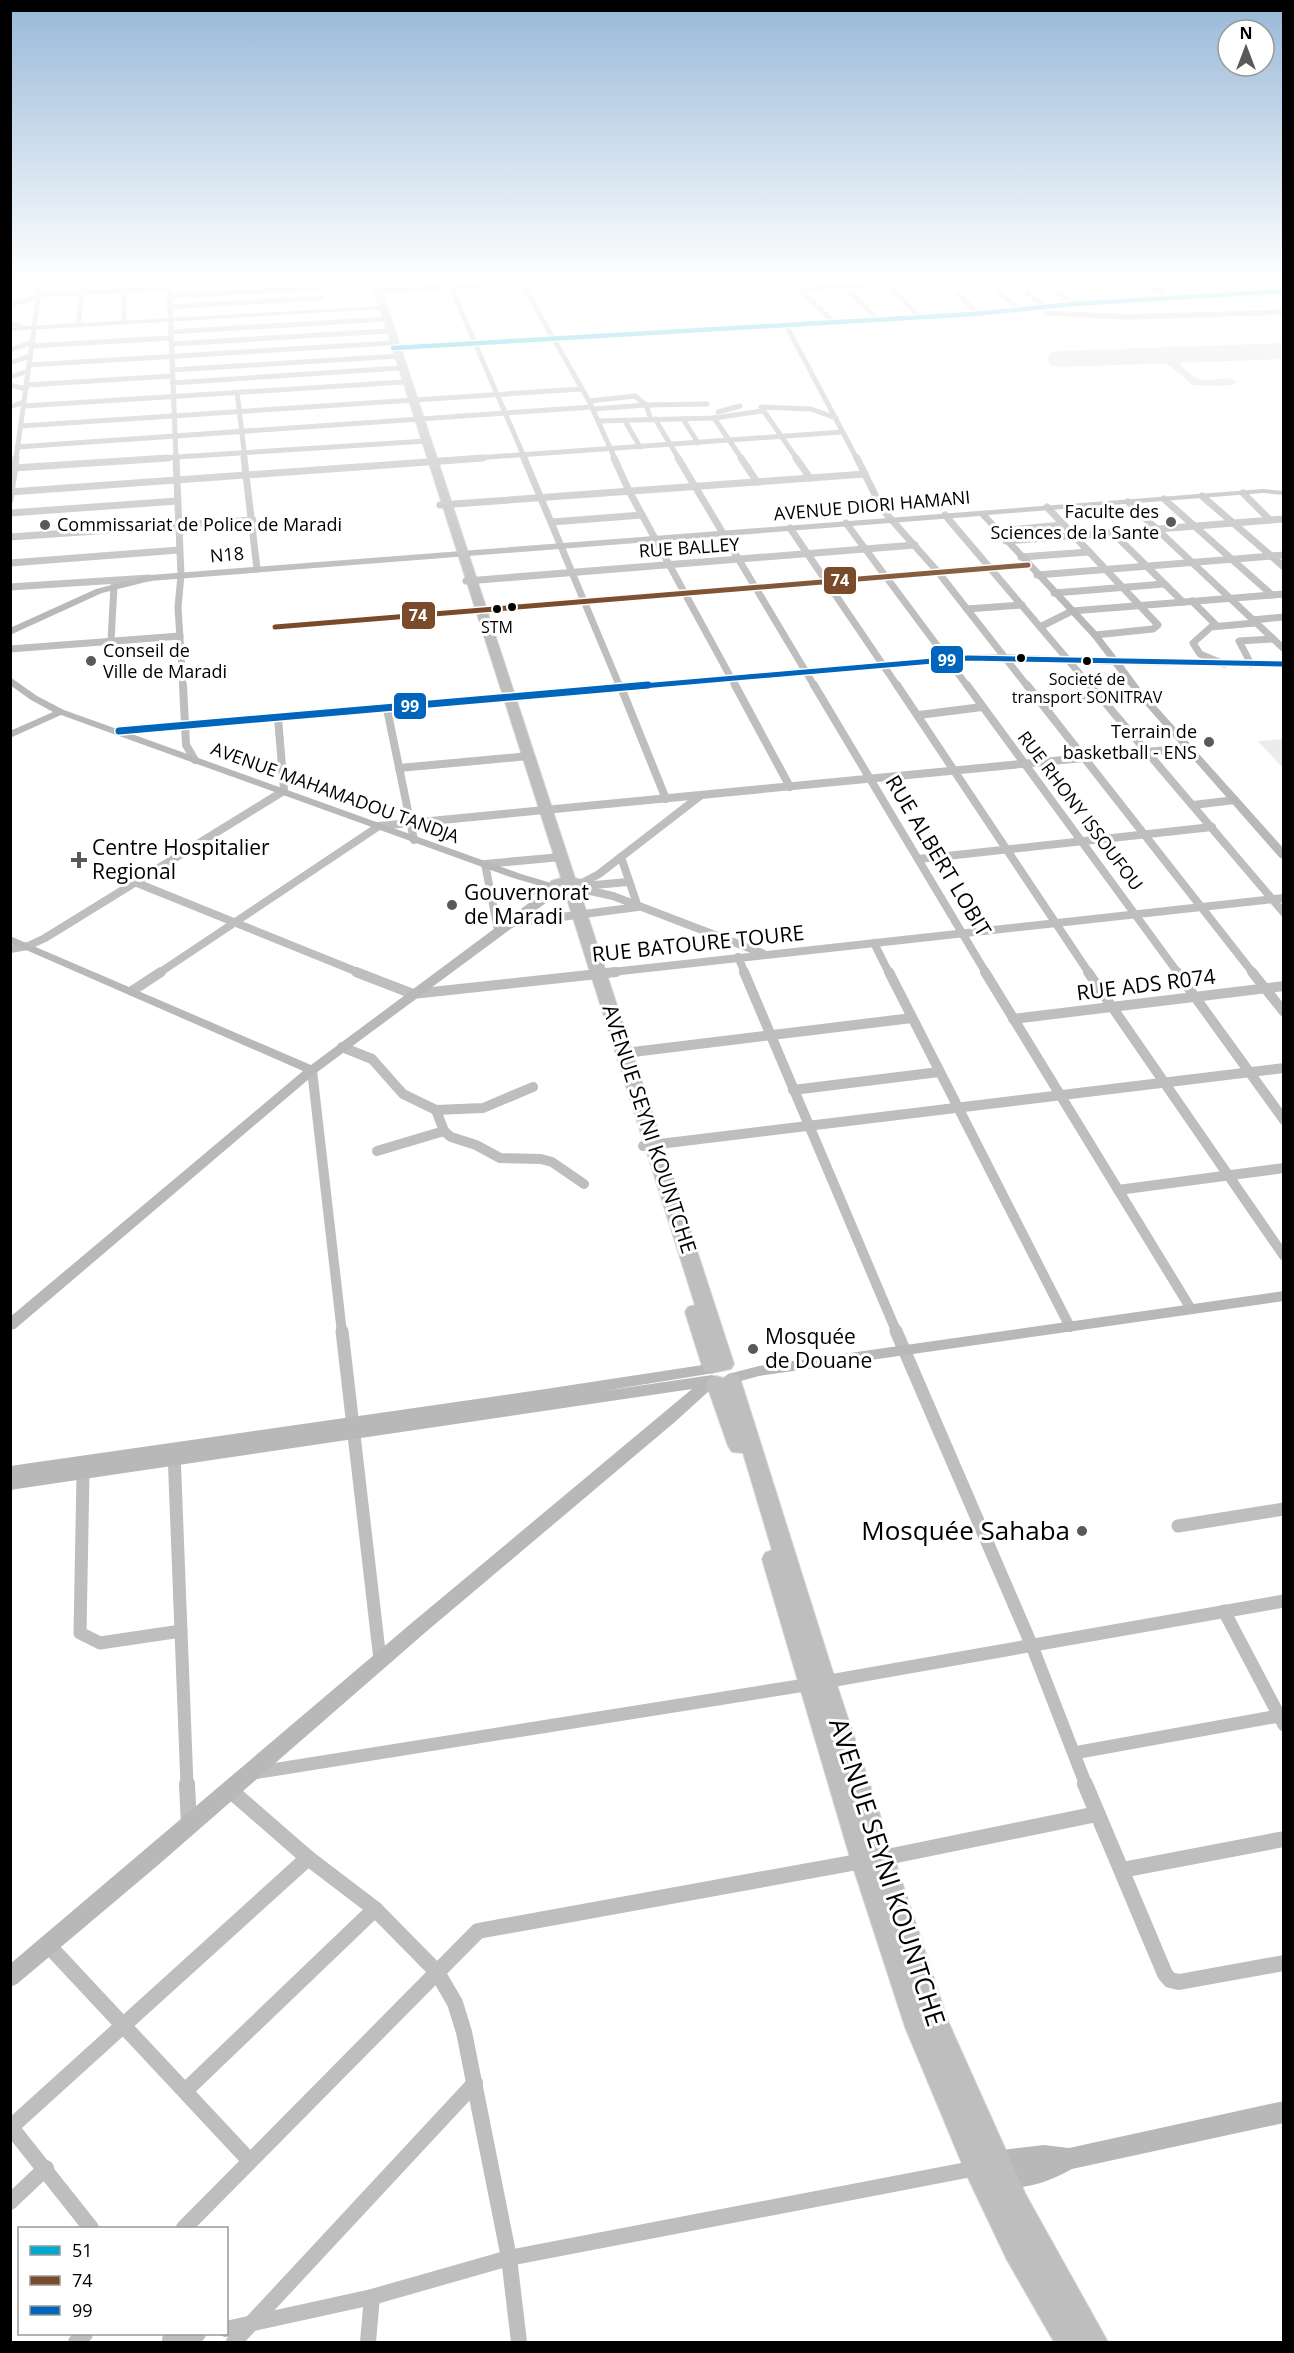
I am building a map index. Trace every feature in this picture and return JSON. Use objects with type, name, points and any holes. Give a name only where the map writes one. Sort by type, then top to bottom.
[{"type":"highway","points":[[406,388],[411,400]]},
{"type":"highway","points":[[407,388],[411,400]]},
{"type":"highway","name":"AVENUE SEYNI KOUNTCHE","points":[[411,400],[721,1374],[746,1466],[873,1859],[919,2027],[992,2168],[1093,2343]]},
{"type":"highway","name":"AVENUE SEYNI KOUNTCHE","points":[[594,974],[625,1053],[648,1145]]},
{"type":"highway","name":"AVENUE SEYNI KOUNTCHE","points":[[992,2168],[1018,2248],[1071,2343]]},
{"type":"street","points":[[10,500],[14,452],[24,404],[24,388]]},
{"type":"street","points":[[172,388],[179,525],[178,595],[186,745],[195,760]]},
{"type":"street","points":[[10,407],[24,404],[307,388]]},
{"type":"street","points":[[495,388],[647,748],[666,799]]},
{"type":"street","points":[[19,423],[580,388],[592,406],[629,491],[790,787]]},
{"type":"street","points":[[820,388],[882,509],[890,520],[938,572],[1284,1012]]},
{"type":"street","points":[[237,392],[257,569]]},
{"type":"street","points":[[514,393],[524,412]]},
{"type":"street","points":[[592,406],[635,396],[646,405]]},
{"type":"street","points":[[14,452],[174,436],[506,414],[592,406],[707,404]]},
{"type":"street","name":"RUE ALBERT LOBIT","points":[[646,405],[872,779],[1013,1019],[1191,1309]]},
{"type":"street","points":[[700,418],[740,406]]},
{"type":"street","points":[[810,478],[761,407],[797,407],[822,411],[837,418]]},
{"type":"street","points":[[598,421],[714,418],[762,411]]},
{"type":"street","points":[[714,418],[757,482]]},
{"type":"street","points":[[683,419],[698,443]]},
{"type":"street","points":[[625,421],[640,447]]},
{"type":"street","points":[[11,492],[842,432]]},
{"type":"street","points":[[10,439],[19,436]]},
{"type":"street","points":[[13,471],[423,441]]},
{"type":"street","points":[[443,505],[865,474]]},
{"type":"street","name":"AVENUE DIORI HAMANI","points":[[459,553],[1047,507],[1270,491],[1284,493]]},
{"type":"street","points":[[1243,493],[1270,520]]},
{"type":"street","points":[[1202,496],[1284,567]]},
{"type":"street","points":[[1164,499],[1272,595]]},
{"type":"street","points":[[10,513],[177,501]]},
{"type":"street","points":[[1128,502],[1284,649]]},
{"type":"street","points":[[1047,507],[1158,625],[1157,627],[1095,634]]},
{"type":"street","points":[[981,512],[1021,558],[1095,634],[1114,663],[1188,748],[1279,846],[1284,856]]},
{"type":"street","points":[[552,522],[642,515]]},
{"type":"street","points":[[945,516],[1284,913]]},
{"type":"street","points":[[1006,541],[1284,519]]},
{"type":"street","points":[[10,537],[253,520]]},
{"type":"street","name":"RUE RHONY ISSOUFOU","points":[[846,524],[1080,841],[1137,914],[1284,1120]]},
{"type":"street","points":[[997,531],[1063,525]]},
{"type":"street","points":[[790,528],[883,666],[919,715],[1054,923],[1284,1256]]},
{"type":"street","points":[[1112,532],[1183,602]]},
{"type":"street","name":"RUE BALLEY","points":[[469,580],[915,545]]},
{"type":"street","points":[[10,563],[179,550]]},
{"type":"street","points":[[1021,558],[1089,552]]},
{"type":"street","name":"N18","points":[[10,632],[77,600],[114,586],[150,578],[459,553]]},
{"type":"street","points":[[1037,575],[1284,555]]},
{"type":"street","points":[[275,627],[476,605],[584,602],[1028,565]]},
{"type":"street","points":[[10,587],[150,578]]},
{"type":"street","points":[[1054,593],[1164,584]]},
{"type":"street","points":[[111,641],[114,586]]},
{"type":"street","points":[[1040,627],[1072,611],[1284,594]]},
{"type":"street","points":[[1192,601],[1216,626]]},
{"type":"street","points":[[967,609],[1022,605]]},
{"type":"street","points":[[1224,664],[1200,654],[1193,643],[1207,629],[1284,617]]},
{"type":"street","points":[[10,649],[180,636]]},
{"type":"street","points":[[1251,664],[1239,641],[1273,639]]},
{"type":"street","points":[[119,731],[946,660],[1003,657],[1114,663],[1284,664]]},
{"type":"street","name":"AVENUE MAHAMADOU TANDJA","points":[[11,682],[34,698],[61,712],[119,731],[414,840],[568,888]]},
{"type":"street","points":[[1038,701],[1140,693]]},
{"type":"street","points":[[919,715],[982,707]]},
{"type":"street","points":[[387,709],[414,840]]},
{"type":"street","points":[[10,735],[61,712]]},
{"type":"street","points":[[17,945],[137,883],[281,790],[278,718]]},
{"type":"street","points":[[132,991],[379,826],[410,825],[1188,748]]},
{"type":"street","points":[[399,768],[525,757]]},
{"type":"street","points":[[10,1325],[342,1047],[533,905],[599,874],[700,796]]},
{"type":"street","points":[[1193,805],[1235,800]]},
{"type":"street","points":[[17,945],[236,819]]},
{"type":"street","points":[[919,858],[1212,827]]},
{"type":"street","points":[[502,927],[490,896],[485,864],[557,857]]},
{"type":"street","points":[[621,857],[638,907]]},
{"type":"street","points":[[490,896],[628,882]]},
{"type":"street","name":"RUE BATOURE TOURE","points":[[137,883],[413,994],[1284,898]]},
{"type":"street","points":[[568,888],[613,896],[765,954]]},
{"type":"street","points":[[502,927],[638,907]]},
{"type":"street","points":[[874,943],[1070,1327]]},
{"type":"street","points":[[17,945],[132,991],[312,1070]]},
{"type":"street","points":[[738,957],[808,1127],[1032,1646],[1097,1814],[1170,1980],[1179,1983],[1284,1963]]},
{"type":"street","name":"RUE ADS R074","points":[[1013,1019],[1284,986]]},
{"type":"street","points":[[625,1053],[912,1018]]},
{"type":"street","points":[[342,1047],[372,1059],[403,1094],[436,1110],[483,1107],[533,1087]]},
{"type":"street","points":[[648,1145],[1284,1068]]},
{"type":"street","points":[[312,1070],[380,1660]]},
{"type":"street","points":[[793,1090],[939,1072]]},
{"type":"street","points":[[436,1110],[444,1131],[451,1137],[476,1145],[500,1158],[541,1159],[552,1162],[584,1184]]},
{"type":"street","points":[[376,1151],[444,1131]]},
{"type":"street","points":[[1118,1190],[1284,1168]]},
{"type":"street","points":[[10,1472],[174,1455],[721,1374],[759,1371],[1284,1296]]},
{"type":"street","points":[[10,1977],[189,1827],[380,1660],[616,1465],[721,1374]]},
{"type":"street","points":[[10,1484],[83,1474],[174,1455]]},
{"type":"street","points":[[174,1455],[189,1827]]},
{"type":"street","points":[[83,1474],[81,1633],[86,1638],[100,1643],[181,1632]]},
{"type":"street","points":[[1178,1526],[1284,1509]]},
{"type":"street","points":[[252,1773],[817,1683],[1284,1601]]},
{"type":"street","points":[[1074,1754],[1282,1718],[1224,1611]]},
{"type":"street","points":[[231,1791],[308,1858],[375,1909],[437,1972],[455,2003],[475,2083],[509,2258],[519,2343]]},
{"type":"street","points":[[186,2227],[249,2160],[477,1931],[873,1859],[1097,1814]]},
{"type":"street","points":[[1122,1870],[1284,1839]]},
{"type":"street","points":[[90,2227],[46,2168],[11,2127],[308,1858]]},
{"type":"street","points":[[185,2091],[375,1909]]},
{"type":"street","points":[[49,1946],[249,2160]]},
{"type":"street","points":[[234,2343],[475,2083]]},
{"type":"street","points":[[228,2329],[372,2297],[509,2258],[992,2168],[1042,2172],[1069,2159],[1284,2112]]},
{"type":"street","points":[[10,2202],[46,2168]]},
{"type":"street","points":[[368,2343],[372,2297]]},
{"type":"street","points":[[169,2338],[191,2335]]},
{"type":"shaded area","points":[[1283,739],[1283,766],[1281,766],[1258,741]]},
{"type":"transit line","name":"74","points":[[275,627],[1028,565]]},
{"type":"transit line","name":"99","points":[[119,731],[968,658],[1284,664]]},
{"type":"place","name":"Faculte des Sciences de la Sante","points":[[1171,522]]},
{"type":"place","name":"Commissariat de Police de Maradi","points":[[45,525]]},
{"type":"place","name":"STM","points":[[497,609]]},
{"type":"place","name":"Conseil de Ville de Maradi","points":[[91,661]]},
{"type":"place","name":"Societé de transport SONITRAV","points":[[1087,661]]},
{"type":"place","name":"Terrain de basketball - ENS","points":[[1209,742]]},
{"type":"place","name":"Centre Hospitalier Regional","points":[[79,860]]},
{"type":"place","name":"Gouvernorat de Maradi","points":[[452,905]]},
{"type":"place","name":"Mosquée de Douane","points":[[753,1349]]},
{"type":"place","name":"Mosquée Sahaba","points":[[1082,1531]]}]
